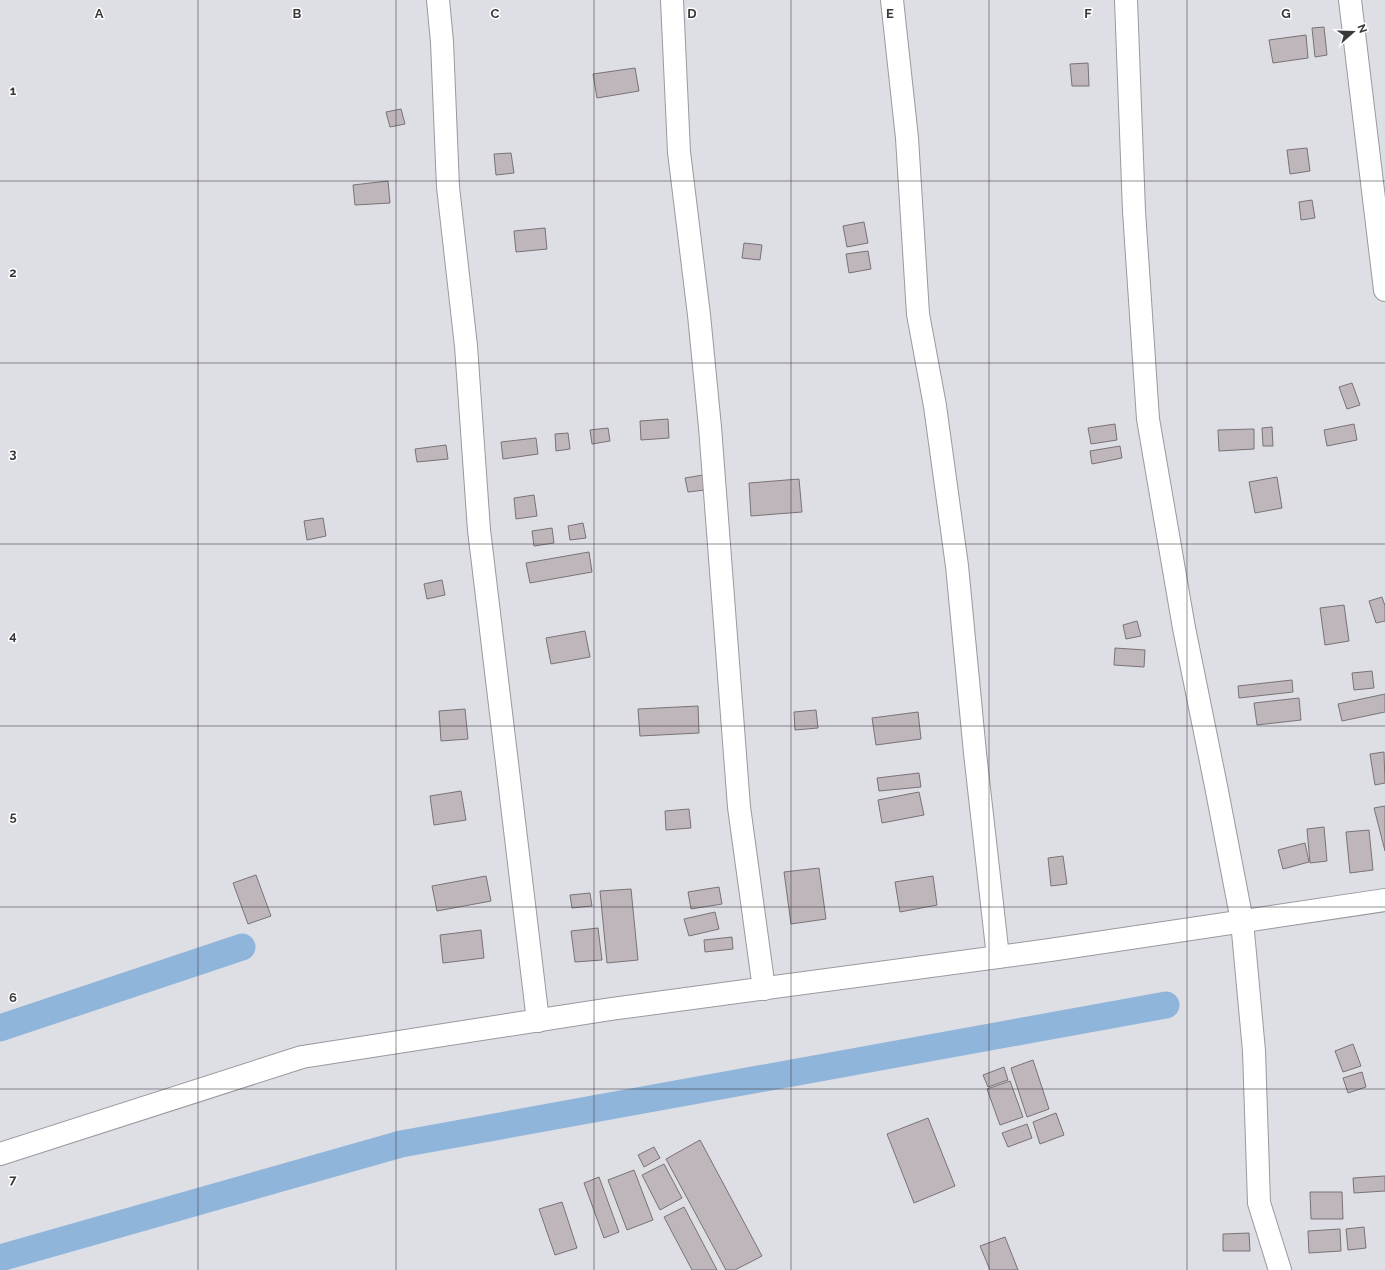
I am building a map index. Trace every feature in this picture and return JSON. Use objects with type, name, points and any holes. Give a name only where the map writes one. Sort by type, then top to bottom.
[{"type":"street","points":[[438,0],[442,42],[448,187],[466,346],[479,530],[538,1020]]},
{"type":"street","points":[[672,0],[680,152],[699,315],[709,419],[739,808],[764,989]]},
{"type":"street","points":[[892,0],[907,138],[918,314],[935,406],[957,566],[975,753],[998,957]]},
{"type":"street","points":[[1126,0],[1134,211],[1148,419],[1184,628],[1242,921],[1254,1051],[1259,1203],[1280,1270]]},
{"type":"street","points":[[1350,0],[1385,290]]},
{"type":"street","points":[[0,1154],[302,1057],[611,1009],[998,957],[1385,900]]},
{"type":"building","points":[[1324,27],[1327,55],[1315,57],[1312,28]]},
{"type":"building","points":[[1306,35],[1308,58],[1273,63],[1269,40]]},
{"type":"building","points":[[1088,63],[1089,86],[1072,86],[1070,64]]},
{"type":"building","points":[[635,68],[639,91],[597,98],[593,74]]},
{"type":"building","points":[[401,109],[405,124],[390,127],[386,112]]},
{"type":"building","points":[[1307,148],[1310,171],[1290,174],[1287,150]]},
{"type":"building","points":[[511,153],[514,173],[496,175],[494,154]]},
{"type":"building","points":[[388,181],[390,203],[355,205],[353,185]]},
{"type":"building","points":[[1312,200],[1315,218],[1301,220],[1299,202]]},
{"type":"building","points":[[864,222],[868,243],[847,247],[843,226]]},
{"type":"building","points":[[545,228],[547,249],[516,252],[514,231]]},
{"type":"building","points":[[744,243],[762,245],[760,260],[742,258]]},
{"type":"building","points":[[868,251],[871,269],[849,273],[846,254]]},
{"type":"building","points":[[1352,383],[1360,405],[1347,409],[1339,387]]},
{"type":"building","points":[[668,419],[669,438],[641,440],[640,421]]},
{"type":"building","points":[[1115,424],[1117,440],[1091,444],[1088,428]]},
{"type":"building","points":[[1354,424],[1357,440],[1327,446],[1324,430]]},
{"type":"building","points":[[1272,427],[1273,446],[1263,446],[1262,428]]},
{"type":"building","points":[[608,428],[610,441],[592,444],[590,430]]},
{"type":"building","points":[[1254,429],[1254,449],[1219,451],[1218,430]]},
{"type":"building","points":[[568,433],[570,449],[556,451],[555,434]]},
{"type":"building","points":[[536,438],[538,454],[503,459],[501,442]]},
{"type":"building","points":[[446,445],[448,459],[417,462],[415,449]]},
{"type":"building","points":[[1120,446],[1122,458],[1092,464],[1090,451]]},
{"type":"building","points":[[703,475],[705,490],[688,492],[685,478]]},
{"type":"building","points":[[1277,477],[1282,508],[1255,513],[1249,482]]},
{"type":"building","points":[[799,479],[802,512],[751,516],[749,483]]},
{"type":"building","points":[[534,495],[537,516],[516,519],[514,498]]},
{"type":"building","points":[[323,518],[326,536],[307,540],[304,521]]},
{"type":"building","points":[[583,523],[586,538],[570,540],[568,526]]},
{"type":"building","points":[[552,528],[554,543],[534,546],[532,531]]},
{"type":"building","points":[[589,552],[592,572],[530,583],[526,563]]},
{"type":"building","points":[[442,580],[445,595],[427,599],[424,584]]},
{"type":"building","points":[[1382,597],[1385,606],[1385,621],[1376,623],[1369,601]]},
{"type":"building","points":[[1344,605],[1349,641],[1325,645],[1320,608]]},
{"type":"building","points":[[1137,621],[1141,636],[1126,639],[1123,625]]},
{"type":"building","points":[[585,631],[590,657],[551,664],[546,638]]},
{"type":"building","points":[[1115,648],[1145,650],[1144,667],[1114,665]]},
{"type":"building","points":[[1372,671],[1374,688],[1354,690],[1352,673]]},
{"type":"building","points":[[1292,680],[1293,692],[1239,698],[1238,686]]},
{"type":"building","points":[[1385,694],[1385,712],[1342,721],[1338,704]]},
{"type":"building","points":[[1299,698],[1301,720],[1257,725],[1254,703]]},
{"type":"building","points":[[698,706],[699,733],[640,736],[638,709]]},
{"type":"building","points":[[465,709],[468,739],[441,741],[439,711]]},
{"type":"building","points":[[816,710],[818,728],[795,730],[794,712]]},
{"type":"building","points":[[918,712],[921,739],[876,745],[872,718]]},
{"type":"building","points":[[1384,752],[1385,783],[1375,785],[1370,754]]},
{"type":"building","points":[[919,773],[921,787],[879,791],[877,778]]},
{"type":"building","points":[[461,791],[466,820],[434,825],[430,796]]},
{"type":"building","points":[[919,792],[924,815],[882,823],[878,800]]},
{"type":"building","points":[[1385,806],[1385,851],[1374,808]]},
{"type":"building","points":[[689,809],[691,828],[666,830],[665,811]]},
{"type":"building","points":[[1324,827],[1327,861],[1310,863],[1307,829]]},
{"type":"building","points":[[1369,830],[1373,870],[1350,873],[1346,832]]},
{"type":"building","points":[[1305,843],[1309,862],[1283,869],[1278,850]]},
{"type":"building","points":[[1063,856],[1067,884],[1051,886],[1048,858]]},
{"type":"building","points":[[819,868],[826,919],[791,924],[784,872]]},
{"type":"building","points":[[256,875],[271,916],[248,924],[233,883]]},
{"type":"building","points":[[486,876],[491,901],[437,911],[432,886]]},
{"type":"building","points":[[933,876],[937,905],[900,912],[895,882]]},
{"type":"building","points":[[719,887],[722,904],[691,909],[688,892]]},
{"type":"building","points":[[631,889],[638,960],[607,963],[600,891]]},
{"type":"building","points":[[590,893],[592,906],[572,908],[570,895]]},
{"type":"building","points":[[715,912],[719,929],[689,936],[684,919]]},
{"type":"building","points":[[598,928],[602,960],[575,962],[571,931]]},
{"type":"building","points":[[481,930],[484,958],[443,963],[440,935]]},
{"type":"building","points":[[732,937],[733,949],[705,952],[704,940]]},
{"type":"building","points":[[1353,1044],[1361,1066],[1343,1072],[1335,1051]]},
{"type":"building","points":[[1033,1060],[1049,1109],[1027,1117],[1011,1068]]},
{"type":"building","points":[[1004,1067],[1008,1080],[988,1087],[983,1075]]},
{"type":"building","points":[[1362,1072],[1366,1087],[1348,1093],[1343,1078]]},
{"type":"building","points":[[1010,1081],[1023,1117],[1000,1125],[987,1089]]},
{"type":"building","points":[[1056,1113],[1064,1135],[1040,1144],[1033,1122]]},
{"type":"building","points":[[928,1118],[955,1186],[914,1203],[887,1134]]},
{"type":"building","points":[[1027,1124],[1032,1138],[1008,1147],[1002,1133]]},
{"type":"building","points":[[700,1140],[762,1256],[735,1270],[726,1270],[666,1159]]},
{"type":"building","points":[[654,1147],[660,1158],[644,1167],[638,1155]]},
{"type":"building","points":[[664,1164],[682,1198],[660,1210],[642,1175]]},
{"type":"building","points":[[634,1170],[653,1220],[627,1230],[608,1180]]},
{"type":"building","points":[[1385,1176],[1385,1191],[1354,1193],[1353,1178]]},
{"type":"building","points":[[599,1177],[619,1232],[604,1238],[584,1183]]},
{"type":"building","points":[[1310,1192],[1342,1192],[1343,1219],[1311,1219]]},
{"type":"building","points":[[562,1202],[577,1248],[555,1255],[539,1209]]},
{"type":"building","points":[[684,1207],[717,1270],[692,1270],[664,1217]]},
{"type":"building","points":[[1364,1227],[1366,1248],[1348,1250],[1346,1229]]},
{"type":"building","points":[[1340,1229],[1341,1251],[1309,1253],[1308,1231]]},
{"type":"building","points":[[1249,1233],[1250,1251],[1223,1251],[1223,1234]]},
{"type":"building","points":[[1005,1237],[1018,1270],[990,1270],[980,1246]]},
{"type":"waterway","points":[[0,1028],[242,947]]},
{"type":"waterway","points":[[0,1258],[401,1144],[1166,1005]]}]
